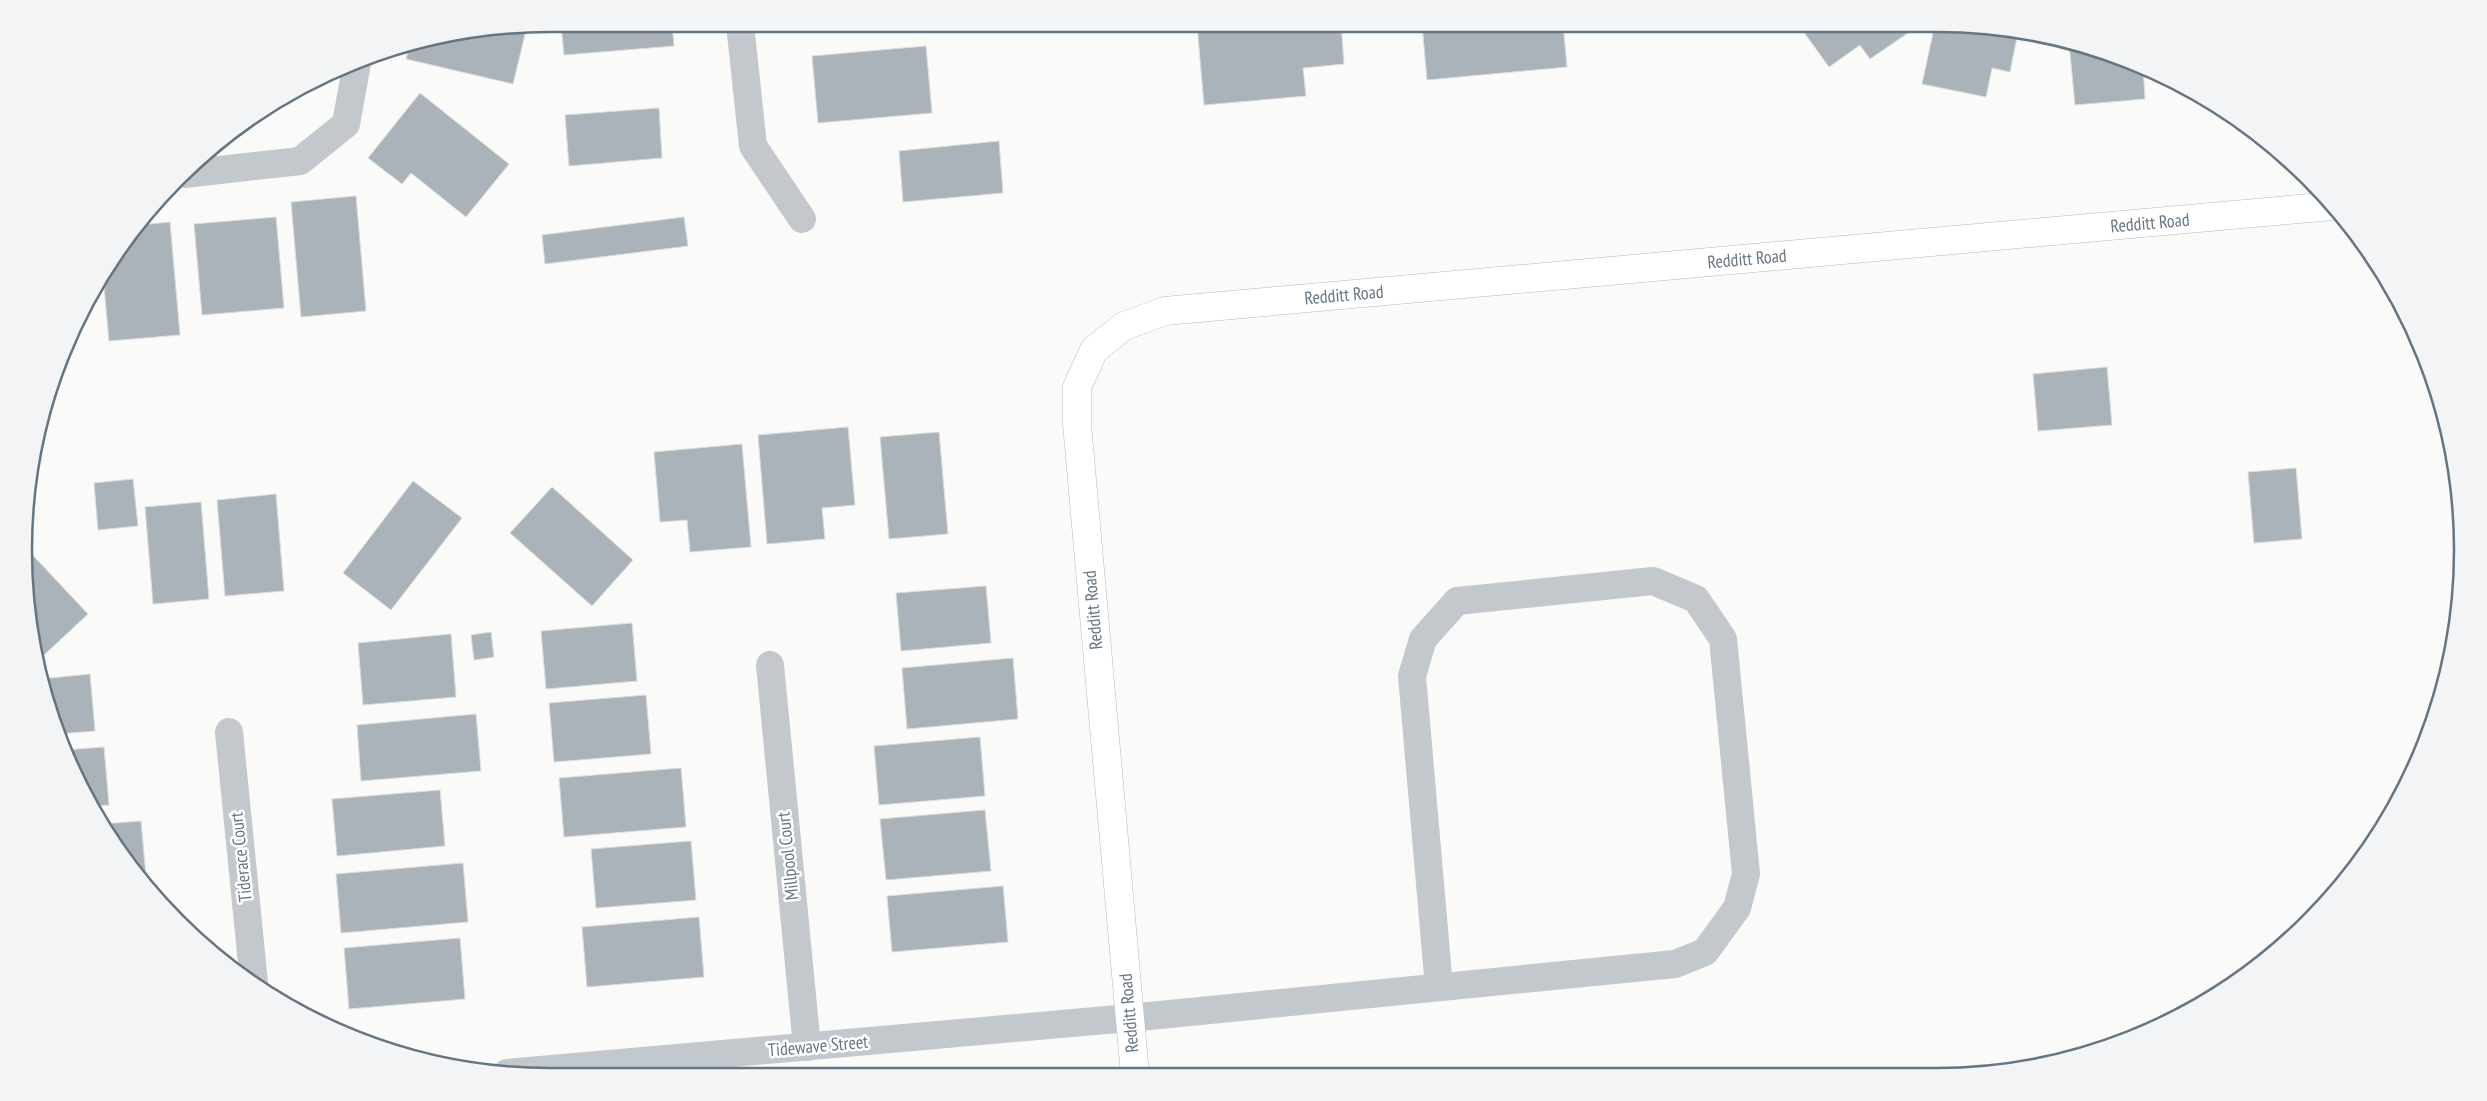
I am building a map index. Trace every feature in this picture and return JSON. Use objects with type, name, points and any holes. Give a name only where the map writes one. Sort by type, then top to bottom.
[{"type":"street","points":[[741,32],[752,146],[802,218]]},
{"type":"street","points":[[196,173],[300,161],[346,124],[356,71]]},
{"type":"street","name":"Redditt Road","points":[[1134,1068],[1077,424],[1077,387],[1094,350],[1124,326],[1165,311],[2324,207]]},
{"type":"street","name":"Tidewave Street","points":[[564,1068],[1129,1018],[1675,964],[1705,952],[1738,908],[1746,874],[1723,639],[1696,599],[1653,581],[1457,600],[1423,639],[1412,676],[1438,987]]},
{"type":"street","name":"Millpool Court","points":[[770,665],[807,1047]]},
{"type":"street","name":"Tiderace Court","points":[[229,732],[253,974]]},
{"type":"building","points":[[562,32],[673,32],[674,46],[564,55]]},
{"type":"building","points":[[1198,32],[1342,32],[1344,64],[1303,68],[1306,96],[1204,105]]},
{"type":"building","points":[[1423,32],[1564,32],[1567,67],[1427,80]]},
{"type":"building","points":[[1804,32],[1909,32],[1870,59],[1860,45],[1829,67]]},
{"type":"building","points":[[1933,32],[2017,39],[2010,72],[1992,68],[1986,97],[1922,84]]},
{"type":"building","points":[[525,34],[513,84],[406,59],[408,53],[449,42]]},
{"type":"building","points":[[926,46],[932,113],[818,123],[812,56]]},
{"type":"building","points":[[2070,50],[2144,76],[2145,99],[2075,105]]},
{"type":"building","points":[[420,93],[509,164],[466,217],[411,173],[402,184],[368,158]]},
{"type":"building","points":[[659,108],[662,158],[569,166],[565,115]]},
{"type":"building","points":[[999,141],[1003,193],[903,202],[899,151]]},
{"type":"building","points":[[356,196],[366,311],[301,317],[291,202]]},
{"type":"building","points":[[276,217],[284,308],[202,315],[194,224]]},
{"type":"building","points":[[684,217],[688,246],[545,264],[542,235]]},
{"type":"building","points":[[170,222],[180,335],[109,341],[104,288],[149,224]]},
{"type":"building","points":[[2107,367],[2112,425],[2038,431],[2033,374]]},
{"type":"building","points":[[848,427],[855,505],[822,508],[825,539],[767,544],[758,435]]},
{"type":"building","points":[[939,432],[948,534],[889,539],[880,437]]},
{"type":"building","points":[[742,444],[751,547],[690,552],[687,520],[660,522],[654,452]]},
{"type":"building","points":[[2296,468],[2302,539],[2254,543],[2248,472]]},
{"type":"building","points":[[133,479],[138,526],[98,530],[94,483]]},
{"type":"building","points":[[413,481],[462,518],[391,610],[343,573]]},
{"type":"building","points":[[552,487],[633,560],[592,606],[510,533]]},
{"type":"building","points":[[276,494],[284,591],[225,596],[217,500]]},
{"type":"building","points":[[201,502],[209,599],[153,604],[145,507]]},
{"type":"building","points":[[32,555],[88,614],[43,656],[37,618]]},
{"type":"building","points":[[986,586],[991,643],[901,651],[896,593]]},
{"type":"building","points":[[632,623],[637,681],[546,689],[541,631]]},
{"type":"building","points":[[491,632],[494,657],[474,660],[471,635]]},
{"type":"building","points":[[451,634],[456,697],[363,705],[358,643]]},
{"type":"building","points":[[1013,658],[1018,719],[907,729],[902,668]]},
{"type":"building","points":[[90,674],[95,731],[66,733],[48,678]]},
{"type":"building","points":[[646,695],[651,754],[554,762],[549,703]]},
{"type":"building","points":[[476,714],[481,771],[361,781],[357,725]]},
{"type":"building","points":[[980,737],[985,796],[879,805],[874,746]]},
{"type":"building","points":[[104,747],[109,805],[100,805],[72,749]]},
{"type":"building","points":[[681,768],[686,827],[564,837],[559,778]]},
{"type":"building","points":[[440,790],[445,846],[337,856],[332,799]]},
{"type":"building","points":[[985,810],[991,871],[886,880],[880,819]]},
{"type":"building","points":[[141,821],[146,873],[120,838],[111,823]]},
{"type":"building","points":[[691,841],[696,900],[596,908],[591,849]]},
{"type":"building","points":[[463,863],[468,922],[341,933],[336,874]]},
{"type":"building","points":[[1003,886],[1008,942],[892,952],[887,896]]},
{"type":"building","points":[[699,917],[704,977],[587,987],[582,927]]},
{"type":"building","points":[[460,938],[465,999],[349,1009],[344,948]]}]
